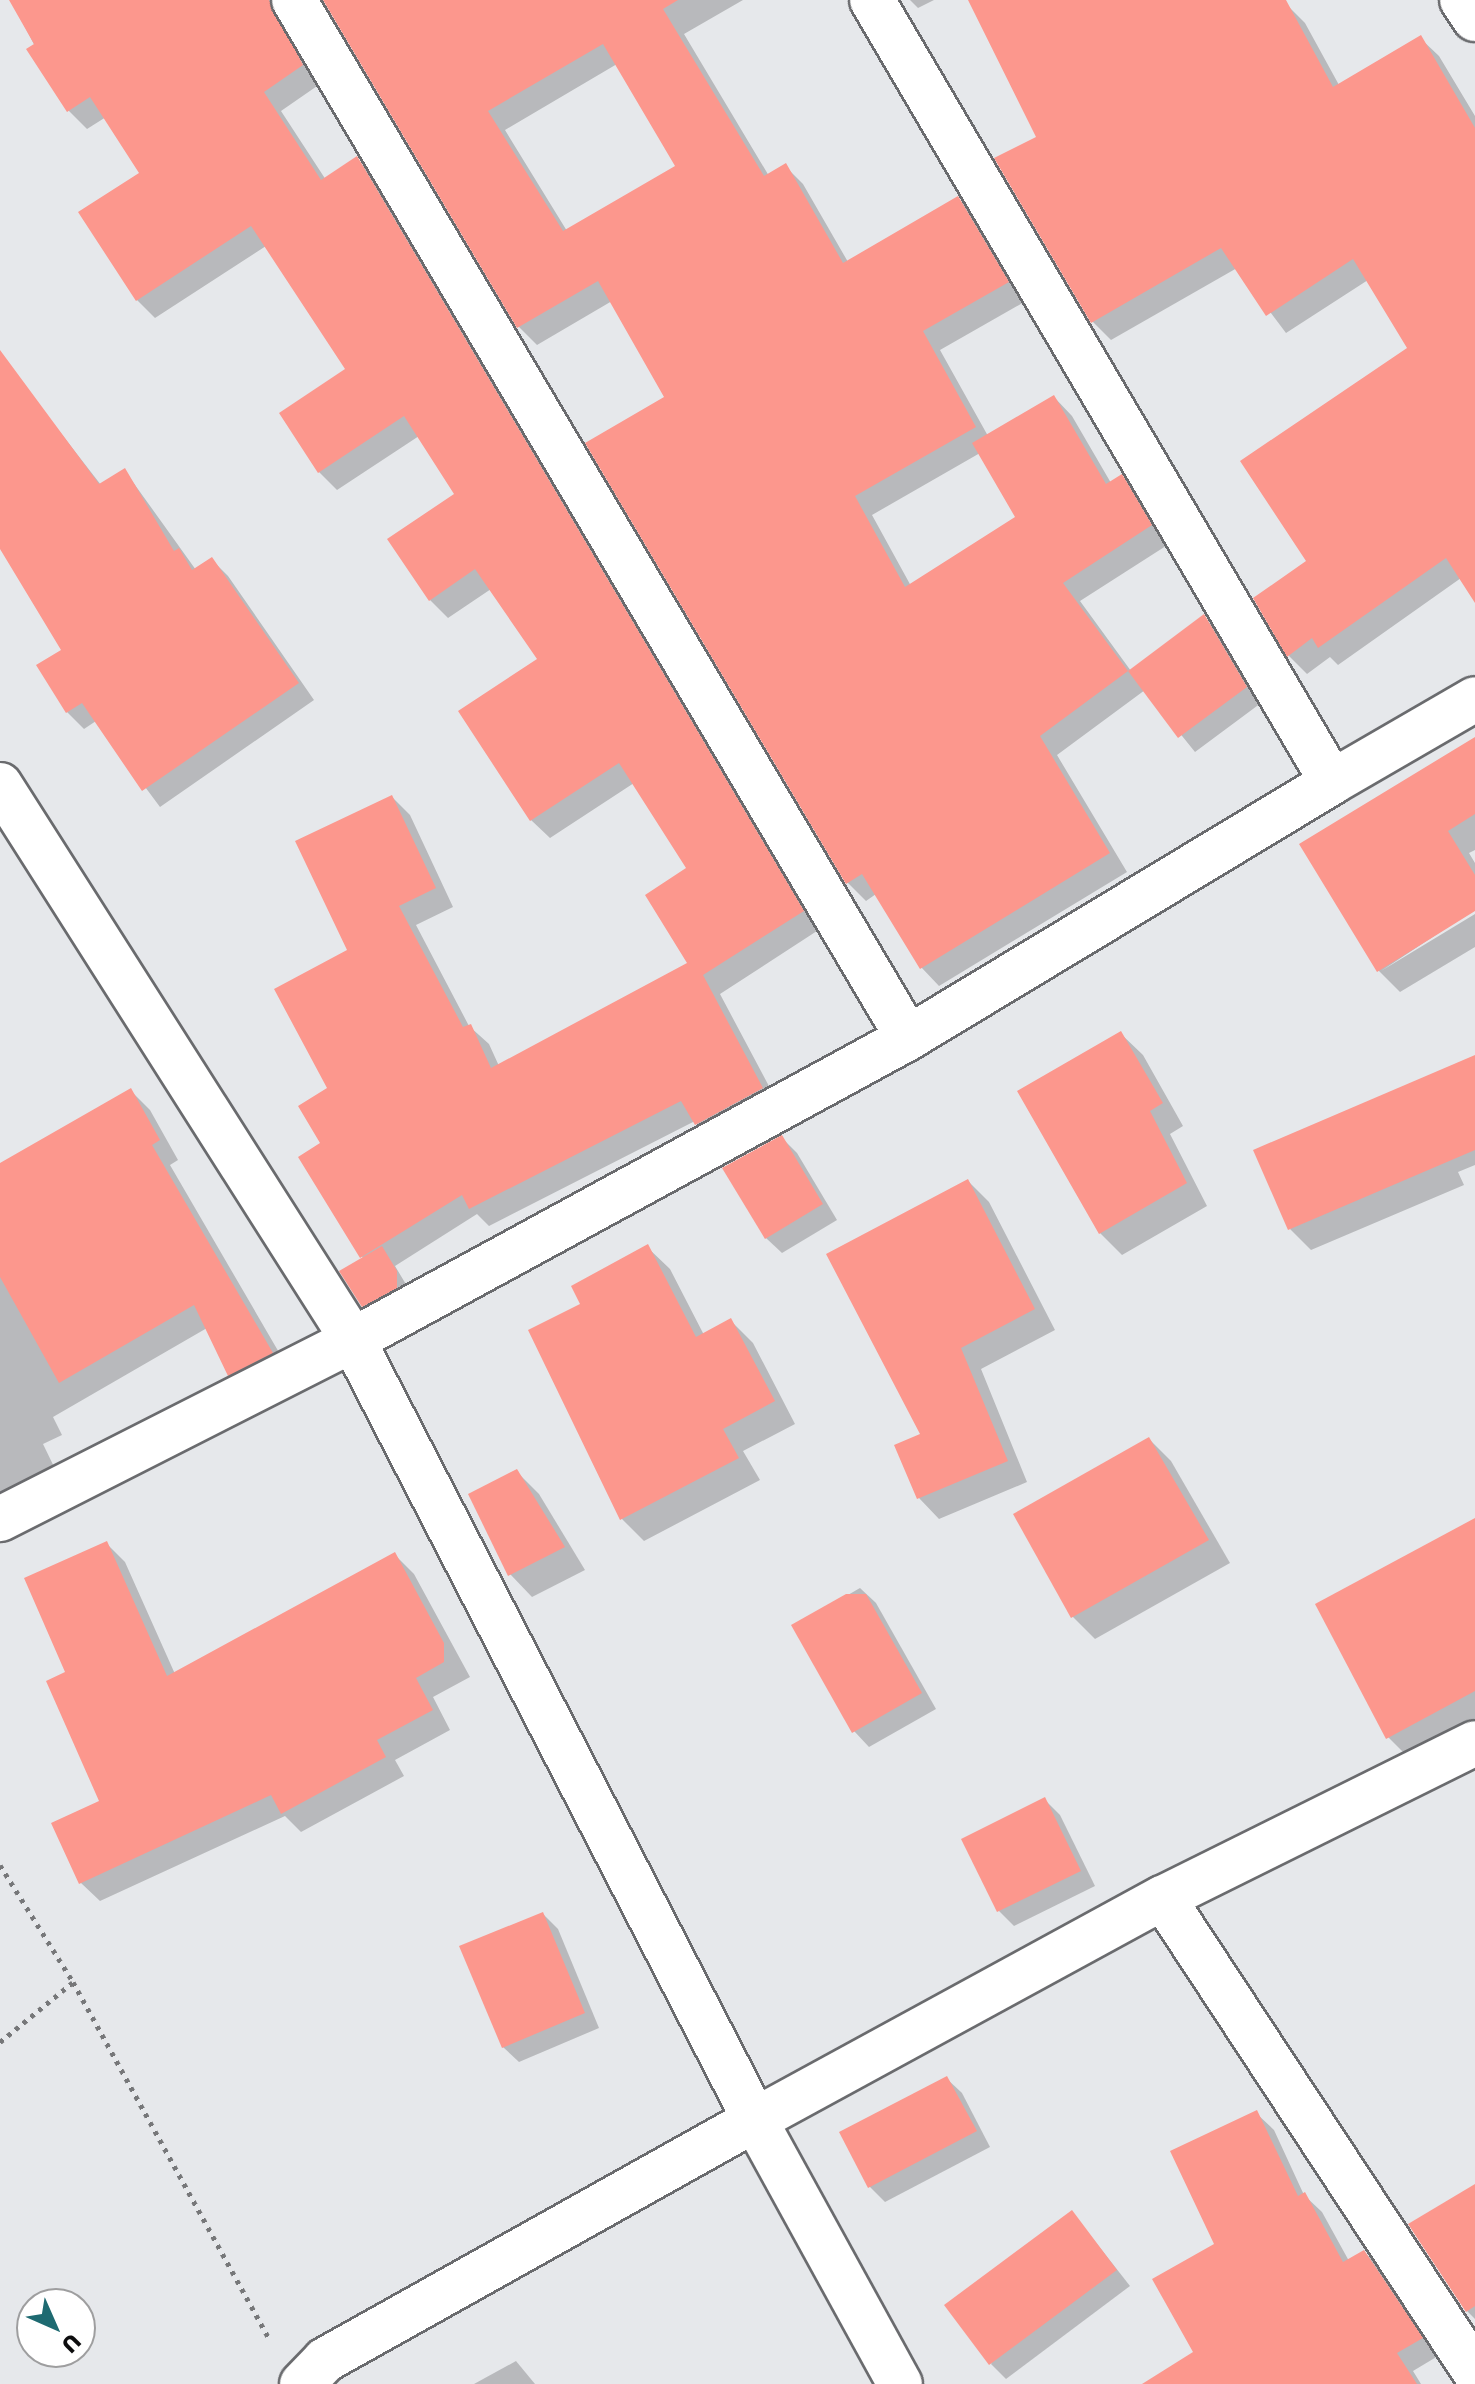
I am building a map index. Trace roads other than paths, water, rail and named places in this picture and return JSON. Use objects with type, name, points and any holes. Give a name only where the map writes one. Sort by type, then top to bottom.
[{"type":"street","points":[[294,0],[908,1038]]},
{"type":"street","points":[[872,0],[1332,782]]},
{"type":"street","points":[[1462,0],[1475,19]]},
{"type":"street","points":[[0,1519],[353,1340],[908,1038],[1475,699]]},
{"type":"street","points":[[0,785],[353,1340],[755,2120],[900,2384]]},
{"type":"street","points":[[302,2384],[325,2360],[755,2120],[1163,1898],[1475,1743]]},
{"type":"street","points":[[1163,1898],[1475,2372]]}]
